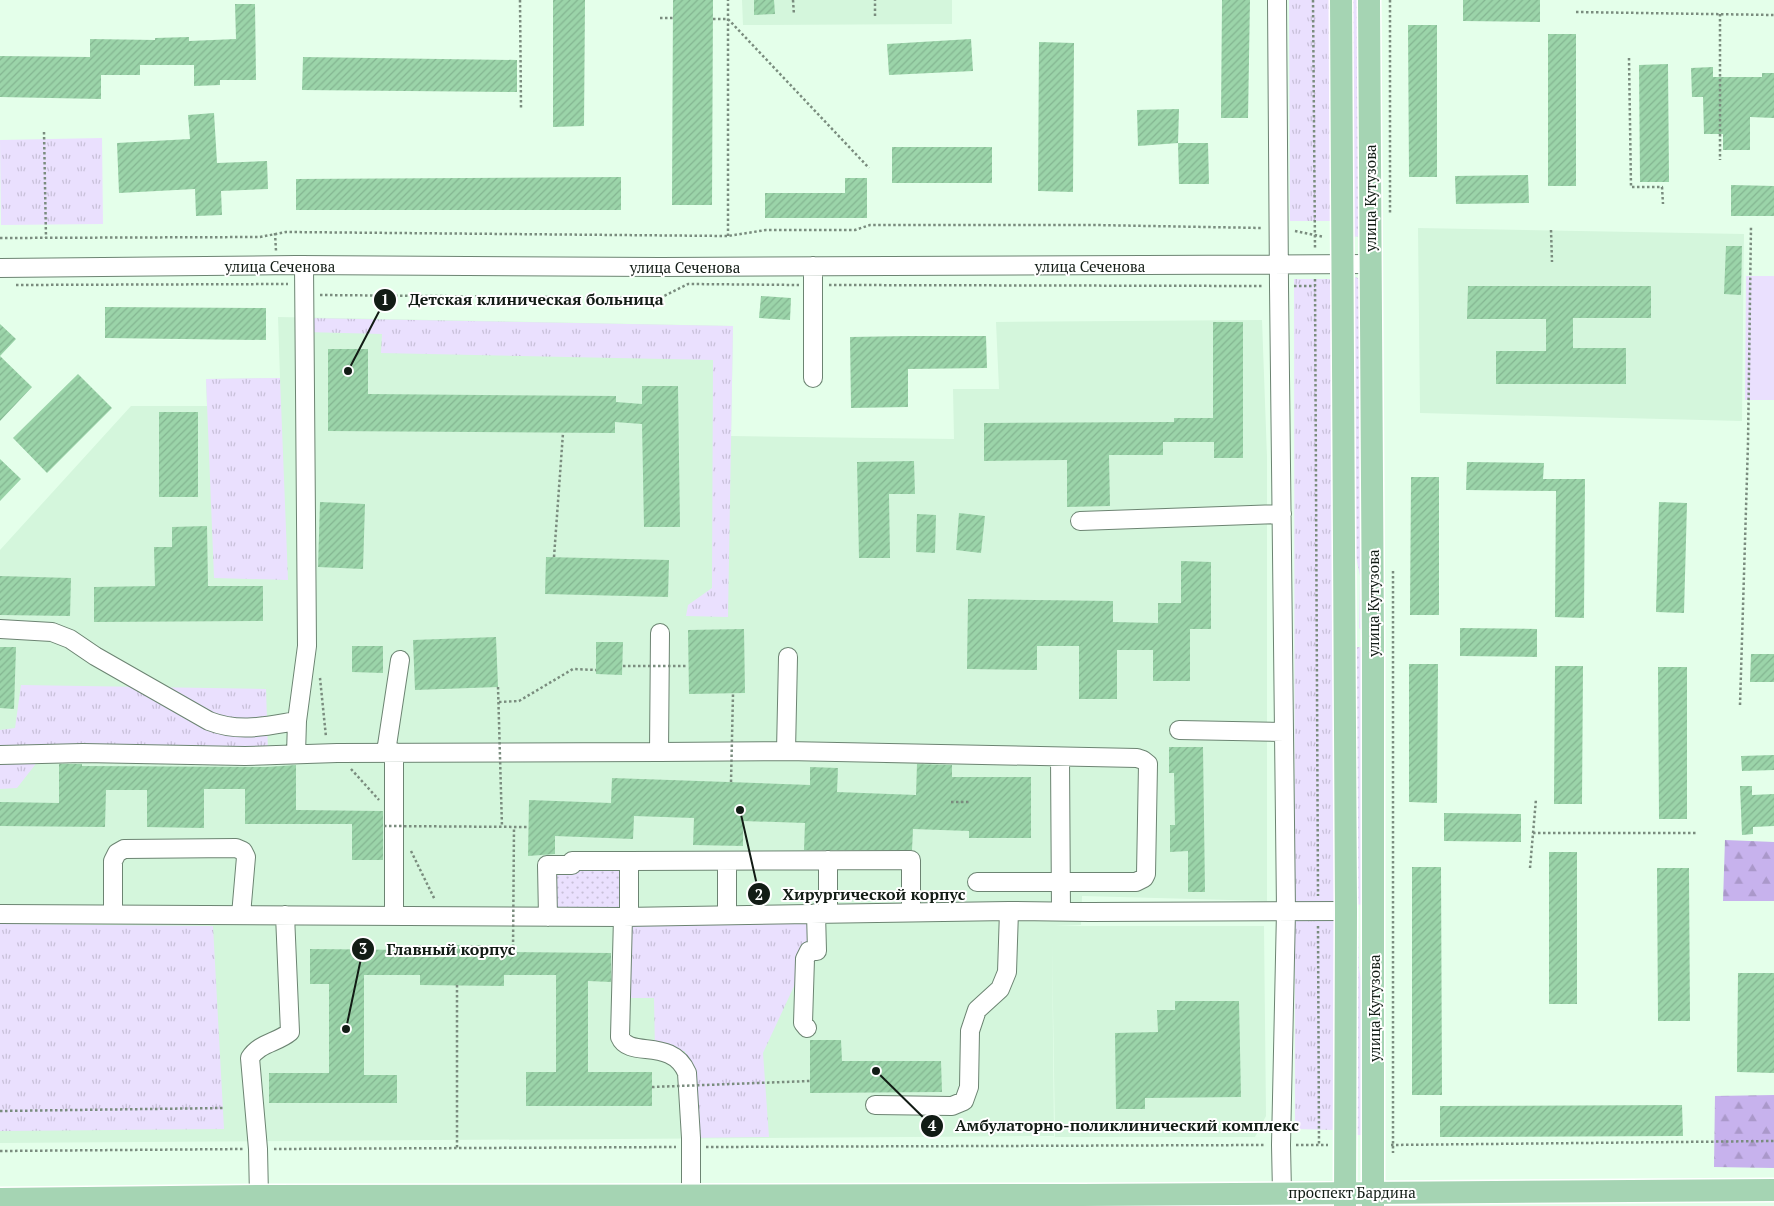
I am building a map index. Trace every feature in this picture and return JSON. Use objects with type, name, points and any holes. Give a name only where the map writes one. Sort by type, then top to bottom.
[{"type":"main road","name":"улица Кутузова","points":[[1341,0],[1346,911],[1345,1199]]},
{"type":"main road","name":"улица Кутузова","points":[[1369,0],[1373,642],[1373,1199]]},
{"type":"main road","name":"проспект Бардина","points":[[0,1199],[258,1196],[691,1195],[760,1201],[1282,1193],[1345,1199],[1373,1199],[1774,1190]]},
{"type":"street","points":[[1277,0],[1278,264],[1286,911],[1281,1145],[1282,1193]]},
{"type":"street","name":"улица Сеченова","points":[[0,268],[304,265],[1370,264]]},
{"type":"street","points":[[296,754],[297,721],[307,646],[304,265]]},
{"type":"street","points":[[813,266],[813,378]]},
{"type":"street","points":[[1080,521],[1282,514]]},
{"type":"street","points":[[0,629],[52,632],[70,639],[95,656],[209,722],[224,727],[246,728],[297,721]]},
{"type":"street","points":[[659,752],[660,633]]},
{"type":"street","points":[[786,751],[788,657]]},
{"type":"street","points":[[394,916],[390,752],[400,660]]},
{"type":"street","points":[[1179,730],[1284,732]]},
{"type":"street","points":[[0,755],[82,753],[245,756],[390,752],[786,751],[1137,758],[1144,760],[1148,764],[1146,874],[1144,878],[1136,882],[977,882]]},
{"type":"street","points":[[1060,756],[1062,911]]},
{"type":"street","points":[[113,914],[113,861],[117,853],[124,848],[236,848],[243,852],[246,857],[241,915]]},
{"type":"street","points":[[727,860],[727,915]]},
{"type":"street","points":[[807,1028],[803,1023],[805,959],[809,951],[817,951],[828,860]]},
{"type":"street","points":[[548,916],[548,865],[572,865],[572,861],[911,860],[911,912]]},
{"type":"street","points":[[629,861],[620,1037],[622,1042],[628,1046],[662,1051],[683,1062],[687,1072],[691,1147],[691,1195]]},
{"type":"street","points":[[0,914],[626,917],[1009,911],[1346,911]]},
{"type":"street","points":[[874,1105],[952,1106],[964,1102],[969,1087],[970,1031],[977,1010],[1000,989],[1006,972],[1009,911]]},
{"type":"street","points":[[258,1196],[258,1149],[250,1058],[262,1046],[282,1039],[290,1032],[285,915]]},
{"type":"path","points":[[520,0],[521,108]]},
{"type":"path","points":[[728,0],[728,236]]},
{"type":"path","points":[[793,0],[794,14]]},
{"type":"path","points":[[875,16],[876,0]]},
{"type":"path","points":[[1313,0],[1319,1145]]},
{"type":"path","points":[[1576,12],[1774,15]]},
{"type":"path","points":[[1720,14],[1720,160]]},
{"type":"path","points":[[660,18],[673,18]]},
{"type":"path","points":[[713,19],[728,19],[869,168]]},
{"type":"path","points":[[1629,58],[1631,187],[1662,188],[1663,204]]},
{"type":"path","points":[[44,132],[46,238]]},
{"type":"path","points":[[0,238],[260,237],[286,232],[728,236],[766,230],[855,230],[870,225],[1094,225],[1279,228],[1341,241]]},
{"type":"path","points":[[1740,705],[1748,443],[1751,226]]},
{"type":"path","points":[[1551,230],[1552,262]]},
{"type":"path","points":[[10,285],[304,284],[318,295],[650,298],[660,298],[688,284],[1315,286]]},
{"type":"path","points":[[554,557],[563,433]]},
{"type":"path","points":[[622,666],[688,666]]},
{"type":"path","points":[[498,702],[519,701],[573,669],[596,670]]},
{"type":"path","points":[[498,687],[502,827]]},
{"type":"path","points":[[731,782],[733,694]]},
{"type":"path","points":[[1530,868],[1536,799]]},
{"type":"path","points":[[951,802],[969,802]]},
{"type":"path","points":[[384,826],[528,827]]},
{"type":"path","points":[[512,952],[514,827]]},
{"type":"path","points":[[1534,833],[1696,833]]},
{"type":"path","points":[[457,985],[457,1148]]},
{"type":"path","points":[[652,1087],[810,1081]]},
{"type":"path","points":[[0,1111],[223,1108]]},
{"type":"path","points":[[1374,1144],[1774,1141]]},
{"type":"path","points":[[0,1151],[1345,1144]]},
{"type":"shaded area","points":[[742,0],[952,0],[952,24],[743,25]]},
{"type":"shaded area","points":[[1418,228],[1744,234],[1742,421],[1420,413]]},
{"type":"shaded area","points":[[278,317],[733,326],[731,436],[954,439],[953,389],[999,389],[996,322],[1262,320],[1267,457],[1267,901],[1082,896],[1081,925],[1054,926],[1264,926],[1266,1116],[1255,1137],[1055,1137],[1052,940],[1054,1136],[0,1143],[0,550],[131,406],[207,406],[206,379],[280,378]]},
{"type":"green space","points":[[1289,0],[1332,0],[1332,221],[1290,221]]},
{"type":"green space","points":[[1351,0],[1363,0],[1362,236],[1353,237]]},
{"type":"green space","points":[[102,138],[103,224],[1,225],[0,140]]},
{"type":"green space","points":[[1746,276],[1774,276],[1774,400],[1745,400]]},
{"type":"green space","points":[[1356,277],[1359,279],[1363,632],[1359,628],[1360,576],[1354,547],[1353,279]]},
{"type":"green space","points":[[1294,279],[1334,279],[1335,1130],[1295,1129]]},
{"type":"green space","points":[[305,318],[733,326],[728,617],[686,616],[688,605],[712,588],[713,360],[381,353],[382,334],[305,332]]},
{"type":"green space","points":[[280,378],[288,580],[214,578],[206,379]]},
{"type":"green space","points":[[1365,647],[1363,905],[1355,904],[1354,649]]},
{"type":"green space","points":[[21,685],[266,689],[268,752],[49,747],[17,788],[0,789],[0,730],[15,728]]},
{"type":"green space","points":[[1725,840],[1774,842],[1774,901],[1723,901]]},
{"type":"green space","points":[[629,861],[629,916],[548,917],[547,865]]},
{"type":"green space","points":[[828,913],[763,1053],[769,1137],[691,1138],[685,1051],[655,1052],[654,998],[622,998],[623,917]]},
{"type":"green space","points":[[1356,919],[1358,922],[1359,969],[1365,998],[1367,1135],[1357,1135],[1353,920]]},
{"type":"green space","points":[[0,924],[213,926],[224,1129],[0,1131]]},
{"type":"green space","points":[[1774,1095],[1774,1168],[1714,1167],[1715,1096]]},
{"type":"building","points":[[553,0],[585,0],[584,126],[553,127]]},
{"type":"building","points":[[673,0],[713,0],[712,205],[672,205]]},
{"type":"building","points":[[754,0],[774,0],[775,14],[754,15]]},
{"type":"building","points":[[1222,0],[1250,0],[1248,118],[1221,118]]},
{"type":"building","points":[[1463,0],[1540,0],[1540,22],[1463,21]]},
{"type":"building","points":[[235,4],[255,4],[256,80],[220,80],[220,85],[194,86],[194,65],[140,65],[140,75],[101,75],[101,99],[0,97],[0,56],[90,57],[90,39],[155,40],[155,38],[189,37],[189,41],[236,39]]},
{"type":"building","points":[[1408,25],[1437,25],[1437,177],[1409,177]]},
{"type":"building","points":[[1548,34],[1576,34],[1576,186],[1548,186]]},
{"type":"building","points":[[971,39],[973,71],[889,75],[887,44]]},
{"type":"building","points":[[1039,42],[1074,43],[1073,192],[1038,191]]},
{"type":"building","points":[[303,57],[517,60],[517,92],[302,90]]},
{"type":"building","points":[[1668,64],[1669,182],[1640,182],[1639,65]]},
{"type":"building","points":[[1713,67],[1713,77],[1762,77],[1762,73],[1774,73],[1774,118],[1750,117],[1750,150],[1723,150],[1723,134],[1704,134],[1703,97],[1692,97],[1691,68]]},
{"type":"building","points":[[1179,109],[1178,143],[1138,146],[1137,110]]},
{"type":"building","points":[[214,113],[217,163],[267,161],[268,189],[221,191],[222,215],[196,216],[195,189],[119,193],[117,143],[190,139],[188,115]]},
{"type":"building","points":[[1178,143],[1208,143],[1209,184],[1179,184]]},
{"type":"building","points":[[892,147],[992,147],[992,183],[892,183]]},
{"type":"building","points":[[1528,175],[1529,203],[1456,204],[1455,176]]},
{"type":"building","points":[[621,177],[621,210],[296,210],[296,179]]},
{"type":"building","points":[[845,178],[867,178],[867,218],[765,218],[765,193],[845,193]]},
{"type":"building","points":[[1731,185],[1774,186],[1774,216],[1731,216]]},
{"type":"building","points":[[1726,246],[1742,246],[1741,295],[1724,294]]},
{"type":"building","points":[[1468,286],[1651,286],[1651,318],[1573,318],[1573,348],[1626,348],[1626,384],[1496,384],[1496,351],[1546,351],[1546,319],[1467,319]]},
{"type":"building","points":[[761,296],[791,298],[790,320],[759,318]]},
{"type":"building","points":[[105,307],[266,308],[266,340],[105,338]]},
{"type":"building","points":[[1213,322],[1243,322],[1243,458],[1214,458],[1214,442],[1163,442],[1163,455],[1109,455],[1110,506],[1067,507],[1067,460],[984,461],[984,423],[1174,422],[1174,418],[1213,418]]},
{"type":"building","points":[[0,324],[16,339],[0,356]]},
{"type":"building","points":[[986,336],[987,368],[908,369],[908,407],[851,408],[850,337]]},
{"type":"building","points":[[328,349],[368,349],[368,394],[616,396],[616,402],[642,404],[642,386],[678,386],[680,527],[644,527],[642,424],[615,422],[615,433],[328,431]]},
{"type":"building","points":[[0,356],[32,387],[0,421]]},
{"type":"building","points":[[78,374],[112,408],[47,473],[13,438]]},
{"type":"building","points":[[159,412],[198,412],[198,497],[159,497]]},
{"type":"building","points":[[0,459],[21,479],[0,501]]},
{"type":"building","points":[[914,461],[915,494],[889,494],[890,558],[859,558],[857,462]]},
{"type":"building","points":[[1467,462],[1544,463],[1543,479],[1585,479],[1584,618],[1555,617],[1556,491],[1466,490]]},
{"type":"building","points":[[1411,477],[1439,477],[1439,615],[1410,615]]},
{"type":"building","points":[[320,502],[365,504],[363,569],[318,567]]},
{"type":"building","points":[[1659,502],[1687,503],[1684,613],[1656,612]]},
{"type":"building","points":[[959,513],[985,516],[981,553],[956,550]]},
{"type":"building","points":[[917,514],[936,515],[935,553],[916,552]]},
{"type":"building","points":[[207,526],[208,586],[263,586],[263,621],[94,622],[94,587],[155,586],[154,547],[172,547],[172,527]]},
{"type":"building","points":[[546,557],[669,560],[668,597],[545,594]]},
{"type":"building","points":[[1181,561],[1211,562],[1211,629],[1190,629],[1190,681],[1153,681],[1153,650],[1117,650],[1117,699],[1079,699],[1079,646],[1037,646],[1037,670],[967,669],[968,599],[1113,601],[1113,622],[1158,623],[1158,603],[1181,603]]},
{"type":"building","points":[[0,576],[71,578],[70,616],[0,615]]},
{"type":"building","points":[[1460,628],[1537,629],[1537,657],[1460,656]]},
{"type":"building","points":[[744,629],[745,693],[689,694],[688,630]]},
{"type":"building","points":[[496,637],[498,687],[415,690],[413,640]]},
{"type":"building","points":[[596,642],[623,642],[622,675],[596,674]]},
{"type":"building","points":[[352,646],[383,646],[383,673],[352,672]]},
{"type":"building","points":[[0,647],[16,647],[14,709],[0,708]]},
{"type":"building","points":[[1751,654],[1774,654],[1774,682],[1750,682]]},
{"type":"building","points":[[1409,664],[1438,664],[1437,803],[1409,802]]},
{"type":"building","points":[[1555,666],[1583,666],[1582,804],[1554,804]]},
{"type":"building","points":[[1658,667],[1687,667],[1687,819],[1659,819]]},
{"type":"building","points":[[1169,747],[1203,747],[1205,892],[1188,892],[1188,851],[1170,852],[1170,825],[1175,825],[1174,773],[1169,773]]},
{"type":"building","points":[[1774,755],[1774,770],[1742,771],[1741,756]]},
{"type":"building","points":[[59,764],[82,764],[82,766],[266,767],[296,765],[296,810],[383,811],[383,860],[352,860],[352,824],[245,824],[245,789],[204,789],[204,828],[147,827],[147,790],[106,790],[105,827],[0,826],[0,802],[59,803]]},
{"type":"building","points":[[917,764],[952,765],[952,777],[1031,777],[1031,838],[969,838],[969,831],[913,829],[912,850],[804,850],[805,823],[743,821],[743,846],[693,845],[694,818],[634,816],[633,839],[555,836],[555,854],[528,856],[529,800],[611,803],[612,778],[810,785],[810,767],[838,768],[837,792],[916,795]]},
{"type":"building","points":[[1740,786],[1752,786],[1752,795],[1774,794],[1774,826],[1753,827],[1753,834],[1742,835]]},
{"type":"building","points":[[1444,813],[1521,814],[1521,842],[1444,841]]},
{"type":"building","points":[[1549,852],[1577,852],[1577,1004],[1549,1004]]},
{"type":"building","points":[[1412,867],[1441,867],[1442,1095],[1412,1095]]},
{"type":"building","points":[[1657,868],[1689,868],[1690,1021],[1658,1021]]},
{"type":"building","points":[[414,945],[498,945],[498,952],[611,953],[611,982],[588,981],[588,1072],[652,1072],[652,1106],[526,1106],[526,1072],[556,1072],[556,975],[504,975],[504,986],[420,985],[420,975],[364,975],[364,1075],[397,1075],[397,1103],[269,1103],[269,1073],[329,1073],[329,984],[310,984],[310,949],[414,950]]},
{"type":"building","points":[[1738,973],[1774,973],[1774,1073],[1737,1072]]},
{"type":"building","points":[[1175,1001],[1239,1001],[1241,1097],[1145,1098],[1145,1109],[1116,1109],[1115,1033],[1158,1032],[1157,1010],[1175,1010]]},
{"type":"building","points":[[810,1040],[841,1040],[842,1061],[941,1061],[942,1092],[810,1093]]},
{"type":"building","points":[[1682,1105],[1683,1136],[1440,1137],[1440,1106]]},
{"type":"place","name":"Детская клиническая больница","points":[[348,371]]},
{"type":"place","name":"Хирургической корпус","points":[[740,810]]},
{"type":"place","name":"Главный корпус","points":[[346,1029]]},
{"type":"place","name":"Амбулаторно-поликлинический комплекс","points":[[876,1071]]}]
